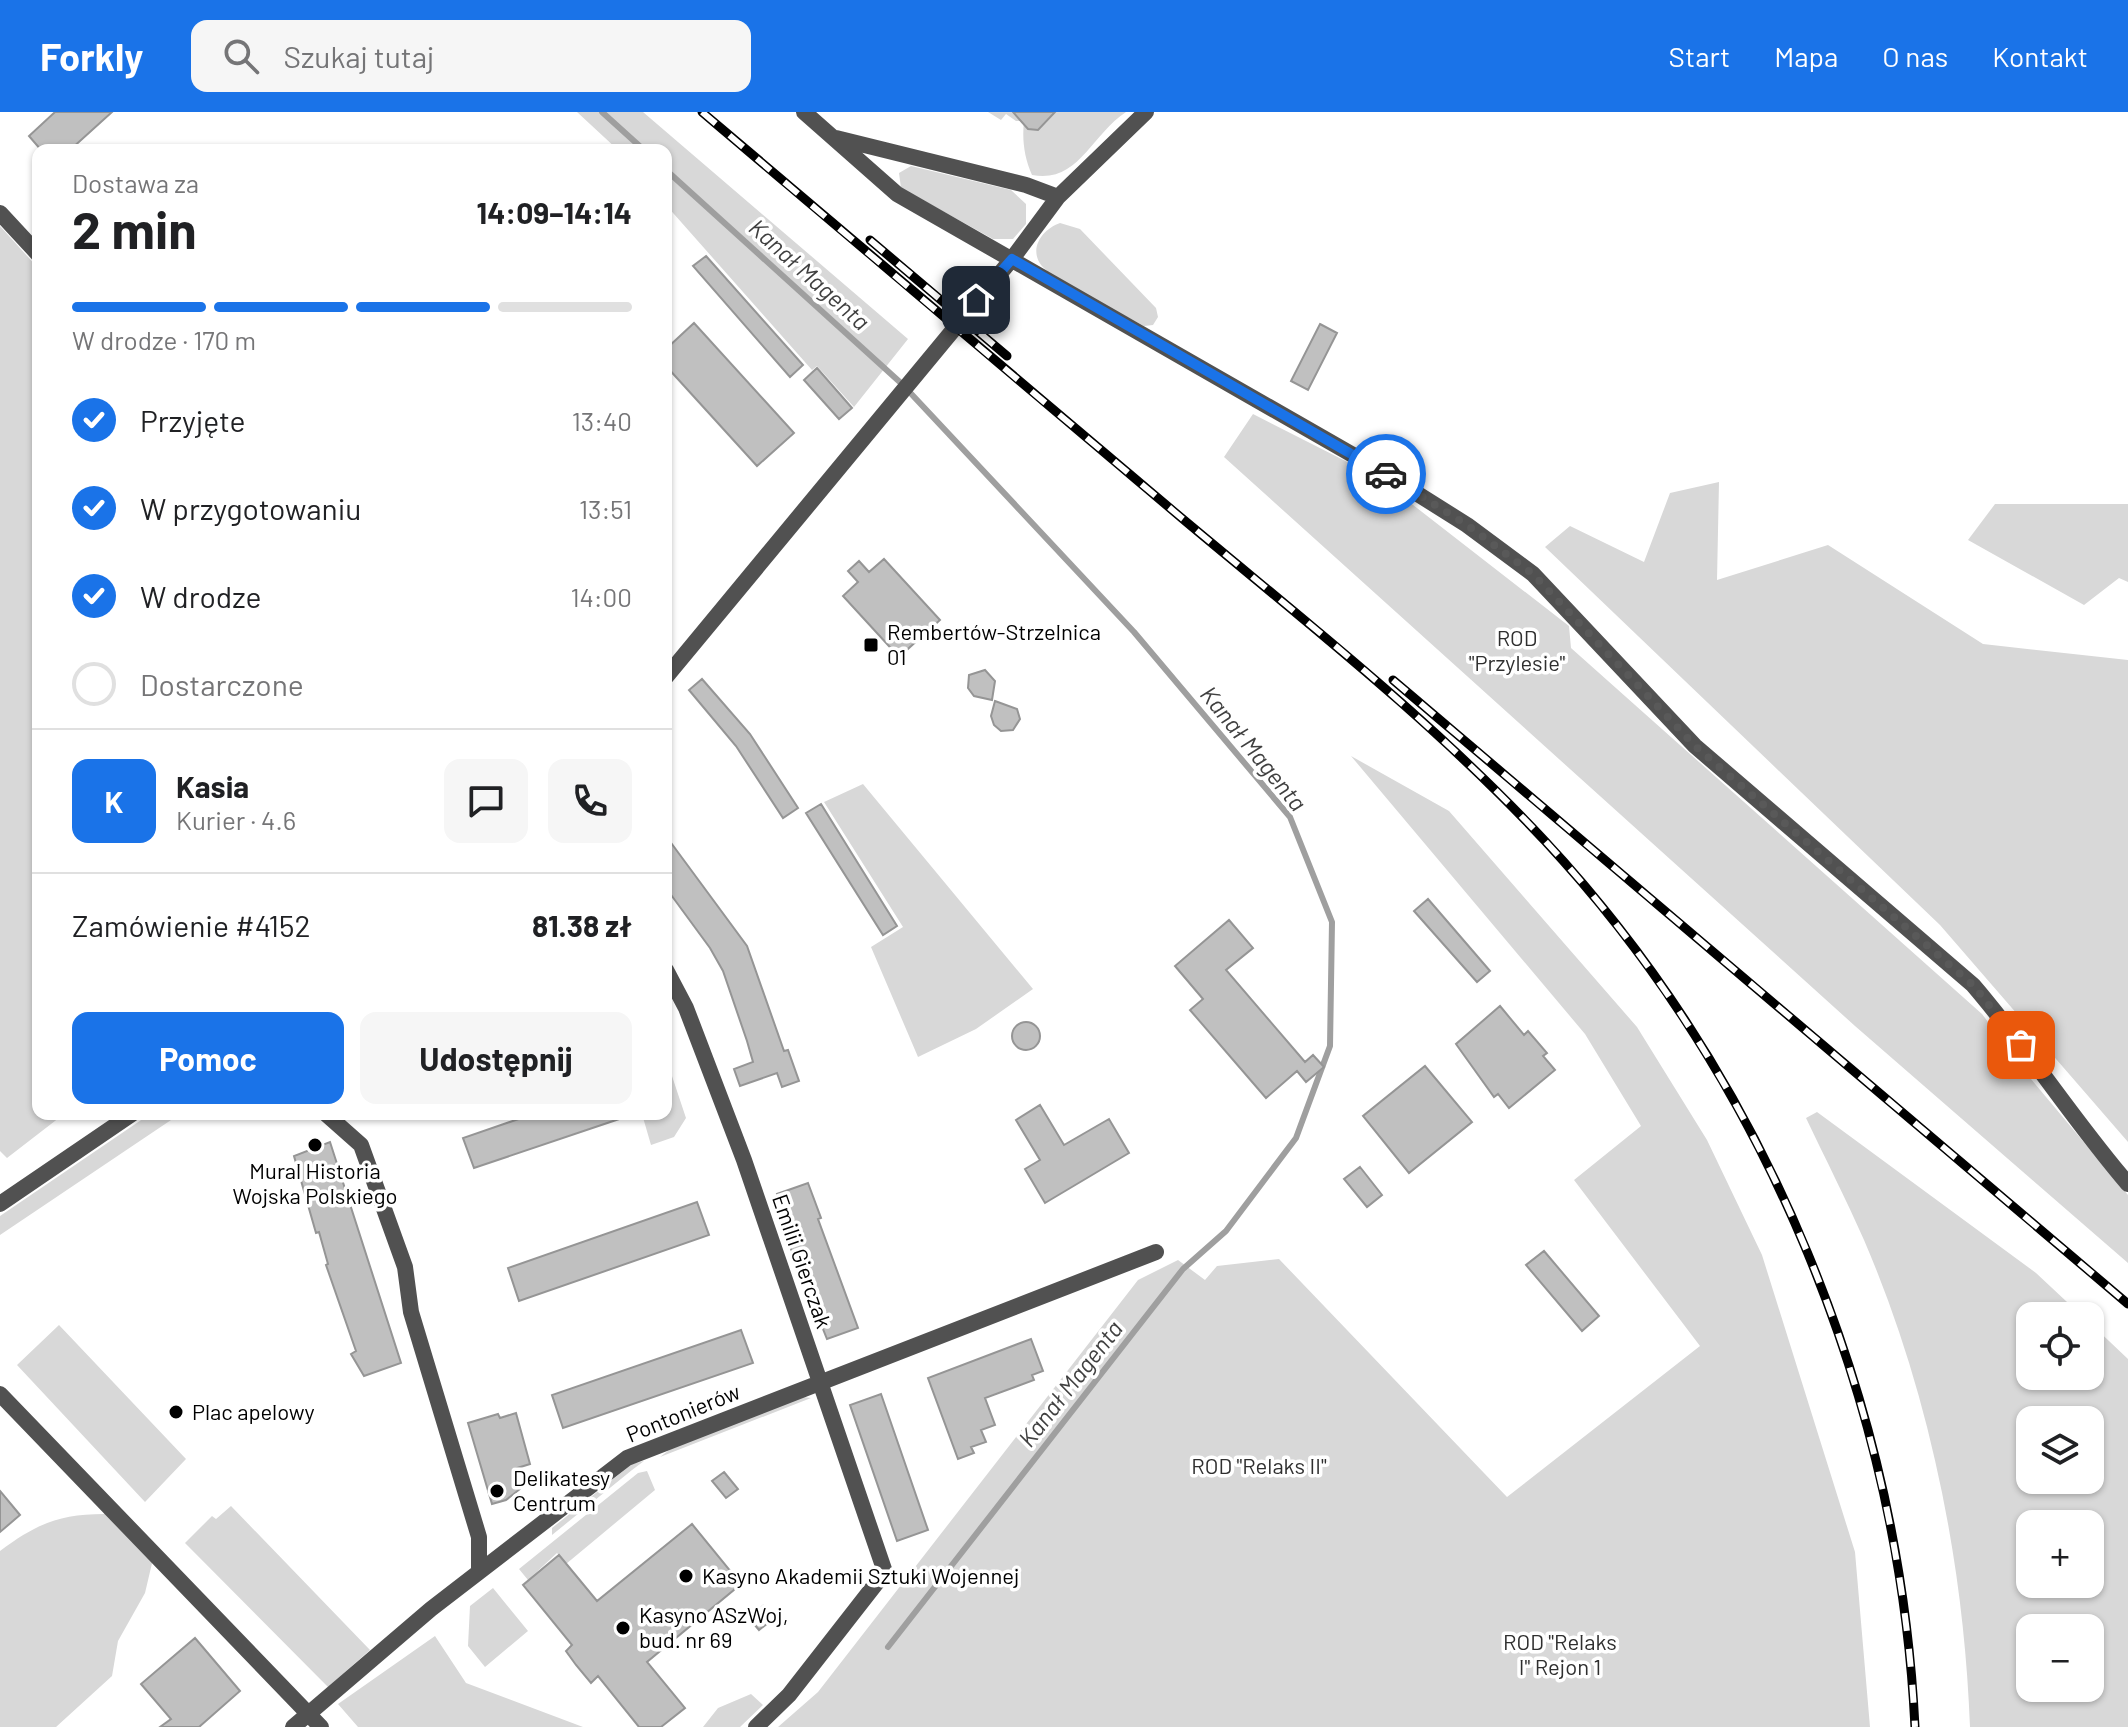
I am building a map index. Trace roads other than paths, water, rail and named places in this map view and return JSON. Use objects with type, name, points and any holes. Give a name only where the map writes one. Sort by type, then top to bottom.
[{"type":"street","points":[[804,112],[897,194],[1386,474],[1467,525],[1533,574],[1695,746],[1973,985],[2008,1027],[2089,1139],[2128,1184]]},
{"type":"street","points":[[672,670],[1012,259],[1058,197],[1146,112]]},
{"type":"street","points":[[833,138],[1026,185],[1058,197]]},
{"type":"street","points":[[0,213],[32,248]]},
{"type":"street","name":"Emilii Gierczak","points":[[672,981],[686,1008],[744,1160],[885,1572],[789,1695],[756,1727]]},
{"type":"street","points":[[0,1204],[123,1120]]},
{"type":"street","points":[[333,1120],[361,1145],[400,1253],[411,1312],[479,1537],[479,1572]]},
{"type":"street","name":"Pontonierów","points":[[293,1727],[508,1548],[627,1458],[1156,1252]]},
{"type":"street","points":[[0,1394],[321,1727]]},
{"type":"street","points":[[479,1537],[508,1548]]},
{"type":"waterway","name":"Kanał Magenta","points":[[602,112],[637,144]]},
{"type":"waterway","name":"Kanał Magenta","points":[[672,175],[902,384],[1134,632],[1290,817],[1332,922],[1330,1046],[1296,1138],[1226,1231],[1183,1269],[888,1647]]},
{"type":"railway","points":[[702,112],[1415,715],[1545,841],[1624,934],[1694,1035],[1755,1141],[1807,1252],[1849,1367],[1882,1485],[1904,1606],[1915,1727]]},
{"type":"railway","points":[[870,240],[1007,356]]},
{"type":"railway","points":[[1393,680],[2128,1304]]},
{"type":"place","name":"Rembertów-Strzelnica 01","points":[[871,645]]},
{"type":"place","name":"Mural Historia Wojska Polskiego","points":[[315,1145]]},
{"type":"place","name":"Plac apelowy","points":[[176,1412]]},
{"type":"place","name":"Delikatesy Centrum","points":[[497,1491]]},
{"type":"place","name":"Kasyno Akademii Sztuki Wojennej","points":[[686,1576]]},
{"type":"place","name":"Kasyno ASzWoj, bud. nr 69","points":[[623,1628]]},
{"type":"park label","name":"ROD \"Przylesie\"","points":[[1517,650]]},
{"type":"park label","name":"ROD \"Relaks II\"","points":[[1259,1466]]},
{"type":"park label","name":"ROD \"Relaks I\" Rejon 1","points":[[1560,1654]]}]
